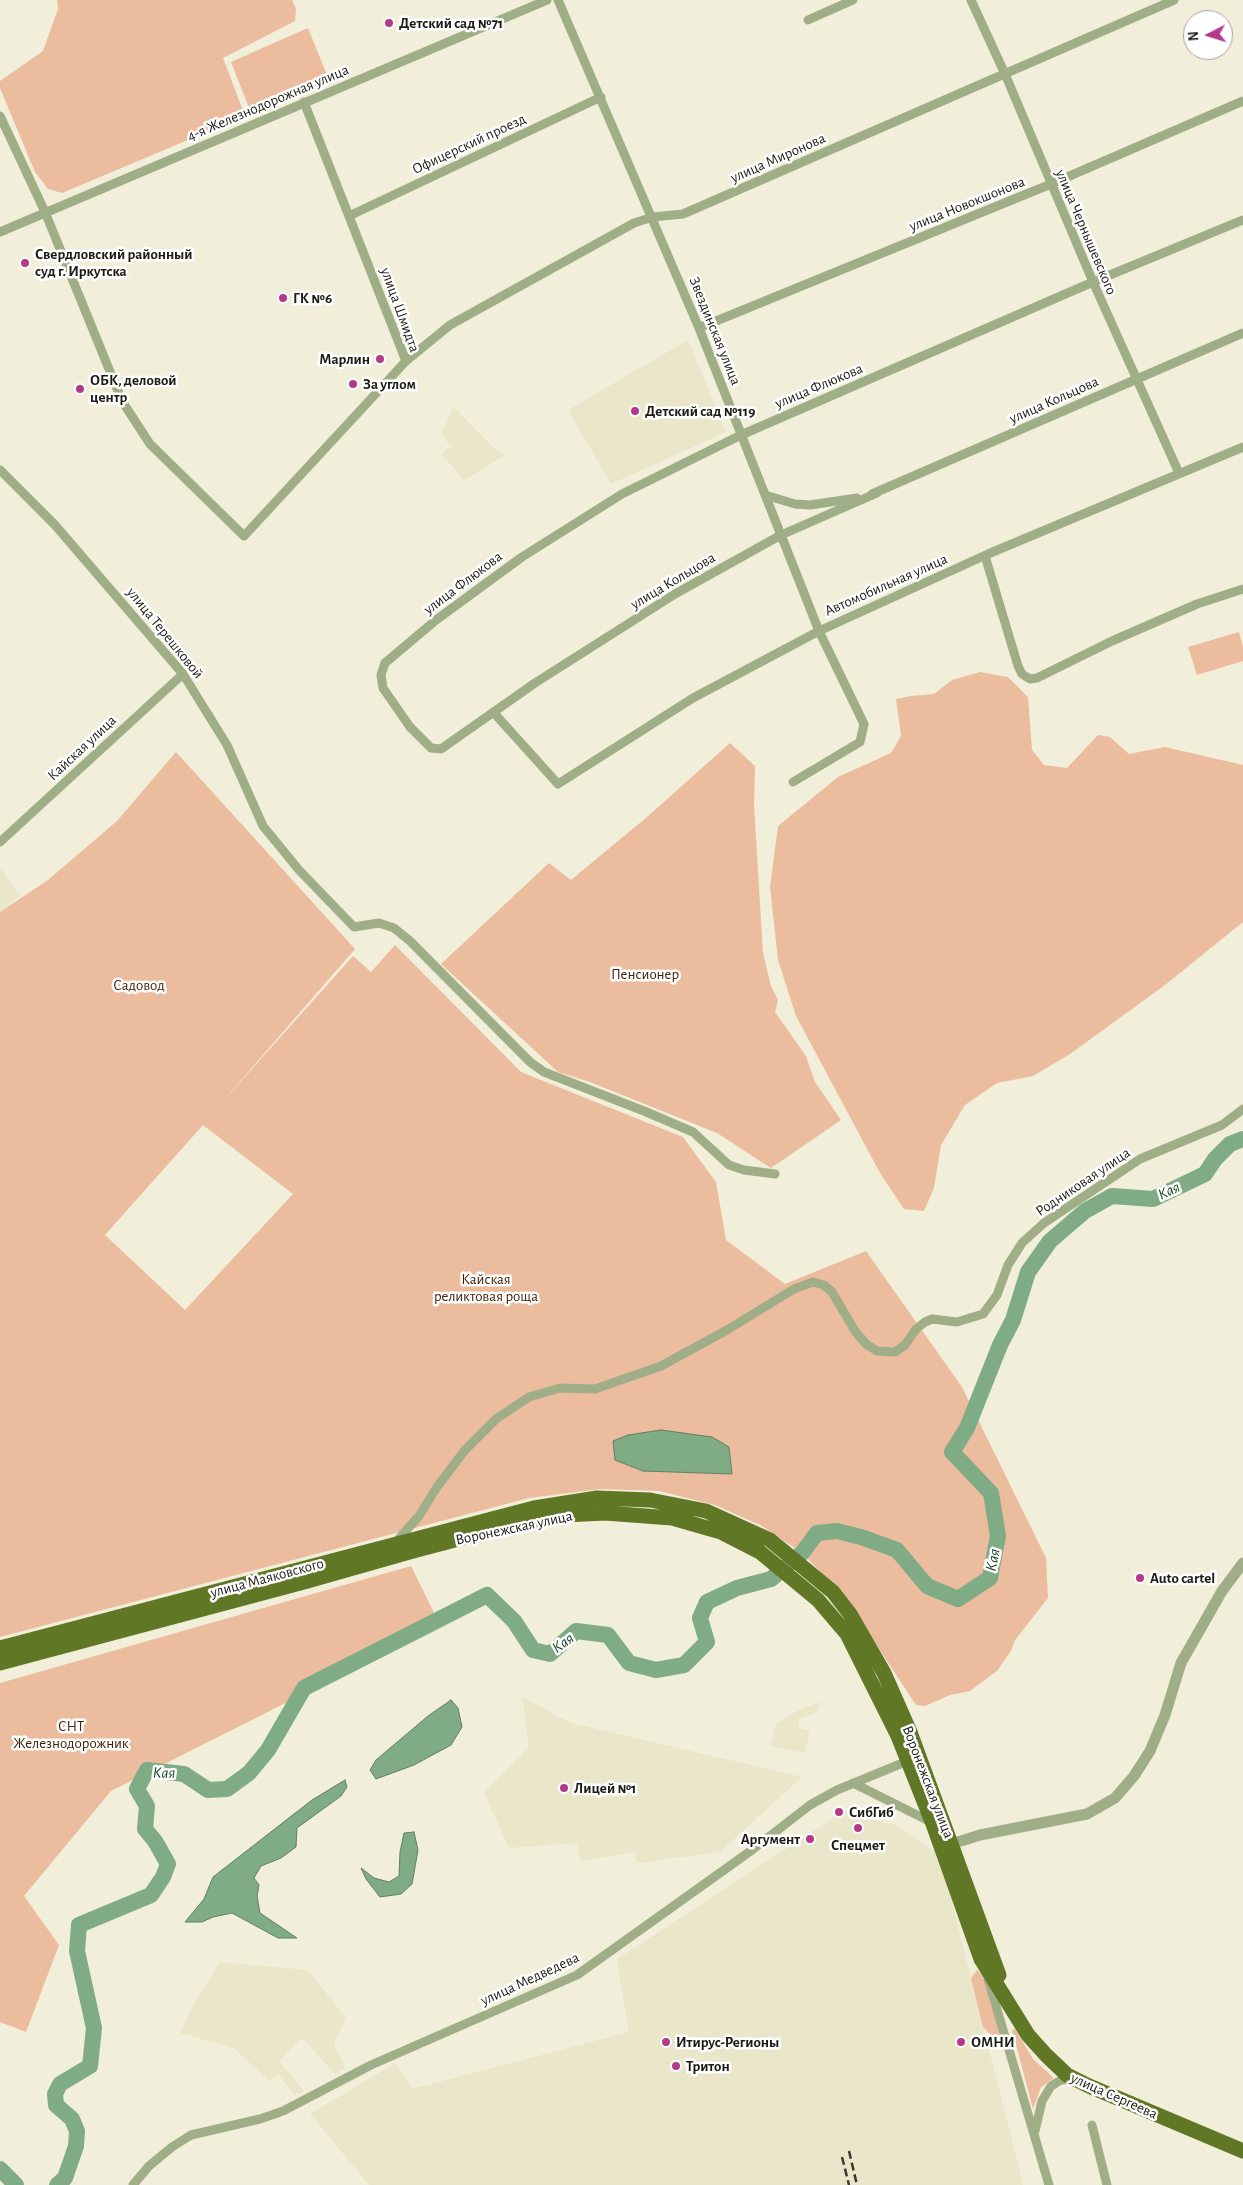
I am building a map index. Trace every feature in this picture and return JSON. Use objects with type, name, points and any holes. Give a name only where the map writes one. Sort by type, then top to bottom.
[{"type":"main road","name":"Воронежская улица","points":[[534,1508],[597,1498],[650,1500],[706,1511],[814,1575],[833,1592],[850,1614],[874,1653],[892,1691],[934,1824],[947,1845],[981,1959],[1011,2006]]},
{"type":"main road","name":"улица Маяковского","points":[[0,1648],[534,1508]]},
{"type":"main road","name":"Воронежская улица","points":[[413,1551],[539,1520],[565,1515],[605,1513],[654,1516],[689,1522],[765,1546],[804,1588],[818,1600],[847,1634],[898,1736],[913,1758],[1011,2006]]},
{"type":"main road","name":"улица Маяковского","points":[[0,1663],[413,1551]]},
{"type":"main road","name":"улица Сергеева","points":[[1011,2006],[1028,2035],[1067,2076],[1243,2151]]},
{"type":"street","name":"4-я Железнодорожная улица","points":[[0,232],[548,0]]},
{"type":"street","name":"Звездинская улица","points":[[558,0],[653,217],[699,328],[819,631],[864,724],[860,742],[794,782]]},
{"type":"street","points":[[808,20],[853,0]]},
{"type":"street","name":"улица Чернышевского","points":[[971,0],[1005,74],[1092,282],[1179,473]]},
{"type":"street","name":"улица Миронова","points":[[406,361],[450,325],[634,222],[653,217],[683,214],[1174,0]]},
{"type":"street","name":"Офицерский проезд","points":[[349,216],[601,97]]},
{"type":"street","name":"улица Новокшонова","points":[[699,328],[1051,184],[1243,101]]},
{"type":"street","name":"улица Шмидта","points":[[45,212],[122,401],[150,444],[244,536],[406,361],[304,102]]},
{"type":"street","points":[[0,116],[45,212]]},
{"type":"street","name":"улица Флюкова","points":[[385,664],[436,620],[522,557],[622,494],[741,435],[1092,282],[1243,220]]},
{"type":"street","name":"улица Кольцова","points":[[385,664],[381,674],[384,688],[410,727],[431,748],[442,749],[534,683],[675,594],[781,535],[1136,378],[1243,333]]},
{"type":"street","name":"Автомобильная улица","points":[[494,713],[558,784],[693,698],[819,631],[985,556],[1243,447]]},
{"type":"street","name":"улица Терешковой","points":[[0,470],[55,526],[183,674],[227,744],[263,826],[299,870],[354,927],[379,923],[394,928],[410,941],[530,1062],[544,1072],[693,1132],[729,1165],[744,1170],[775,1174]]},
{"type":"street","name":"улица Кольцова","points":[[765,495],[810,506],[877,493]]},
{"type":"street","points":[[985,556],[1018,666],[1022,674],[1030,680],[1112,641],[1197,604],[1243,590]]},
{"type":"street","name":"Кайская улица","points":[[0,842],[183,674]]},
{"type":"street","name":"Родниковая улица","points":[[393,1545],[419,1516],[436,1487],[465,1450],[496,1419],[529,1397],[560,1388],[596,1388],[661,1366],[727,1330],[794,1289],[813,1282],[824,1285],[832,1292],[866,1344],[877,1351],[895,1352],[905,1345],[916,1329],[925,1322],[932,1319],[957,1322],[983,1314],[997,1295],[1008,1265],[1022,1243],[1044,1223],[1140,1159],[1222,1125],[1243,1109]]},
{"type":"street","points":[[947,1845],[980,1835],[1087,1814],[1115,1798],[1134,1776],[1150,1751],[1165,1715],[1181,1662],[1222,1591],[1243,1563]]},
{"type":"street","name":"улица Медведева","points":[[133,2185],[149,2166],[190,2135],[260,2119],[283,2111],[371,2065],[577,1975],[752,1850],[810,1805],[853,1783],[913,1758]]},
{"type":"street","points":[[853,1783],[934,1824]]},
{"type":"street","points":[[981,1959],[1035,2133],[1049,2185]]},
{"type":"street","points":[[1005,2036],[1011,2006]]},
{"type":"street","points":[[1035,2133],[1042,2101],[1051,2086],[1061,2080],[1074,2079]]},
{"type":"street","points":[[1092,2125],[1108,2185]]},
{"type":"shaded area","points":[[688,340],[726,432],[611,484],[568,410]]},
{"type":"shaded area","points":[[453,406],[504,456],[464,480],[441,454],[451,447],[442,435]]},
{"type":"shaded area","points":[[0,868],[20,896],[0,912]]},
{"type":"shaded area","points":[[661,1430],[712,1437],[729,1447],[732,1474],[643,1471],[615,1460],[613,1441],[628,1435]]},
{"type":"shaded area","points":[[522,1697],[571,1723],[802,1777],[720,1852],[637,1863],[634,1852],[580,1861],[577,1843],[509,1848],[484,1792],[529,1748]]},
{"type":"shaded area","points":[[451,1700],[458,1708],[462,1727],[451,1745],[414,1765],[376,1779],[370,1770],[376,1760],[428,1716]]},
{"type":"shaded area","points":[[821,1702],[818,1712],[800,1719],[798,1728],[810,1731],[805,1753],[770,1746],[776,1724],[802,1708]]},
{"type":"shaded area","points":[[345,1780],[347,1787],[341,1796],[297,1828],[296,1847],[281,1858],[261,1866],[254,1878],[259,1885],[257,1896],[260,1913],[297,1938],[278,1938],[232,1913],[213,1917],[202,1922],[185,1922],[204,1899],[213,1877],[312,1800]]},
{"type":"shaded area","points":[[844,1811],[895,1825],[940,1855],[1023,2185],[369,2185],[310,2114],[395,2063],[412,2089],[629,2032],[617,1959]]},
{"type":"shaded area","points":[[414,1832],[418,1850],[412,1884],[401,1894],[380,1897],[366,1879],[361,1868],[374,1878],[389,1882],[399,1876],[400,1852],[404,1833]]},
{"type":"shaded area","points":[[220,1962],[308,1970],[346,2018],[334,2043],[345,2068],[335,2074],[302,2038],[279,2061],[304,2091],[294,2095],[279,2075],[269,2081],[234,2048],[180,2033],[195,2002]]},
{"type":"green space","points":[[57,0],[292,0],[296,9],[295,21],[223,58],[245,116],[62,193],[48,189],[35,172],[0,88],[0,81],[43,51],[58,9]]},
{"type":"green space","points":[[308,28],[329,80],[251,113],[231,62]]},
{"type":"green space","points":[[1239,632],[1243,647],[1243,661],[1197,675],[1188,647]]},
{"type":"green space","points":[[980,672],[1008,677],[1028,697],[1032,750],[1044,765],[1067,768],[1098,735],[1110,737],[1129,754],[1165,747],[1243,765],[1243,922],[1165,985],[1070,1054],[1033,1076],[997,1083],[965,1105],[941,1145],[934,1188],[924,1211],[904,1209],[880,1173],[796,1016],[778,960],[770,887],[778,826],[838,777],[891,753],[901,736],[896,699],[934,694],[952,680]]},
{"type":"green space","name":"Пенсионер","points":[[730,743],[755,766],[754,806],[763,953],[771,986],[778,1000],[775,1012],[806,1056],[815,1082],[841,1120],[771,1168],[717,1133],[590,1082],[558,1072],[441,964],[549,863],[571,880],[647,817]]},
{"type":"green space","name":"Кайская реликтовая роща","points":[[176,752],[355,949],[217,1108],[353,956],[371,972],[395,945],[521,1072],[683,1137],[716,1182],[726,1240],[785,1284],[866,1251],[962,1387],[1046,1558],[1048,1598],[1015,1640],[1011,1651],[997,1671],[970,1691],[950,1695],[925,1706],[916,1705],[845,1597],[802,1553],[762,1526],[715,1505],[659,1491],[601,1489],[529,1498],[0,1637],[0,912],[48,880],[117,821]],"holes":[[[203,1125],[293,1194],[185,1310],[105,1235]]]},
{"type":"green space","name":"СНТ Железнодорожник","points":[[411,1566],[440,1625],[111,1791],[24,1896],[59,1945],[26,2032],[0,2022],[0,1683]]},
{"type":"green space","points":[[977,1970],[983,1976],[1004,2046],[996,2041],[983,2027],[971,1978]]},
{"type":"green space","points":[[1015,2029],[1033,2059],[1054,2078],[1041,2087],[1033,2109],[1012,2030]]},
{"type":"waterway","name":"Кая","points":[[57,2185],[65,2178],[76,2146],[77,2131],[72,2119],[56,2105],[55,2094],[60,2084],[90,2066],[94,2028],[77,1951],[79,1925],[151,1895],[163,1877],[168,1864],[155,1841],[145,1829],[147,1806],[137,1789],[147,1770],[184,1774],[208,1790],[227,1789],[249,1773],[268,1750],[304,1688],[487,1595],[514,1621],[533,1650],[550,1654],[576,1631],[608,1635],[629,1663],[656,1670],[684,1665],[707,1642],[700,1618],[707,1602],[737,1588],[771,1579],[802,1553],[817,1533],[837,1531],[861,1537],[897,1550],[927,1586],[958,1599],[990,1578],[998,1536],[991,1493],[952,1452],[967,1428],[1000,1345],[1013,1320],[1028,1272],[1050,1241],[1085,1211],[1112,1196],[1153,1199],[1205,1174],[1215,1159],[1230,1144],[1243,1139]]},
{"type":"waterway","name":"Кая","points":[[0,2169],[16,2185]]},
{"type":"railway","points":[[849,2151],[857,2185]]},
{"type":"railway","points":[[842,2157],[849,2185]]},
{"type":"place","name":"Детский сад №71","points":[[389,23]]},
{"type":"place","name":"Свердловский районный суд г. Иркутска","points":[[25,263]]},
{"type":"place","name":"ГК №6","points":[[283,298]]},
{"type":"place","name":"Марлин","points":[[380,359]]},
{"type":"place","name":"За углом","points":[[353,384]]},
{"type":"place","name":"ОБК, деловой центр","points":[[80,389]]},
{"type":"place","name":"Детский сад №119","points":[[635,411]]},
{"type":"place","name":"Auto cartel","points":[[1140,1578]]},
{"type":"place","name":"Лицей №1","points":[[564,1788]]},
{"type":"place","name":"СибГиб","points":[[839,1812]]},
{"type":"place","name":"Спецмет","points":[[858,1828]]},
{"type":"place","name":"Аргумент","points":[[810,1839]]},
{"type":"place","name":"Итирус-Регионы","points":[[666,2042]]},
{"type":"place","name":"ОМНИ","points":[[961,2042]]},
{"type":"place","name":"Тритон","points":[[676,2066]]},
{"type":"park label","name":"Садовод","points":[[139,985]]}]
